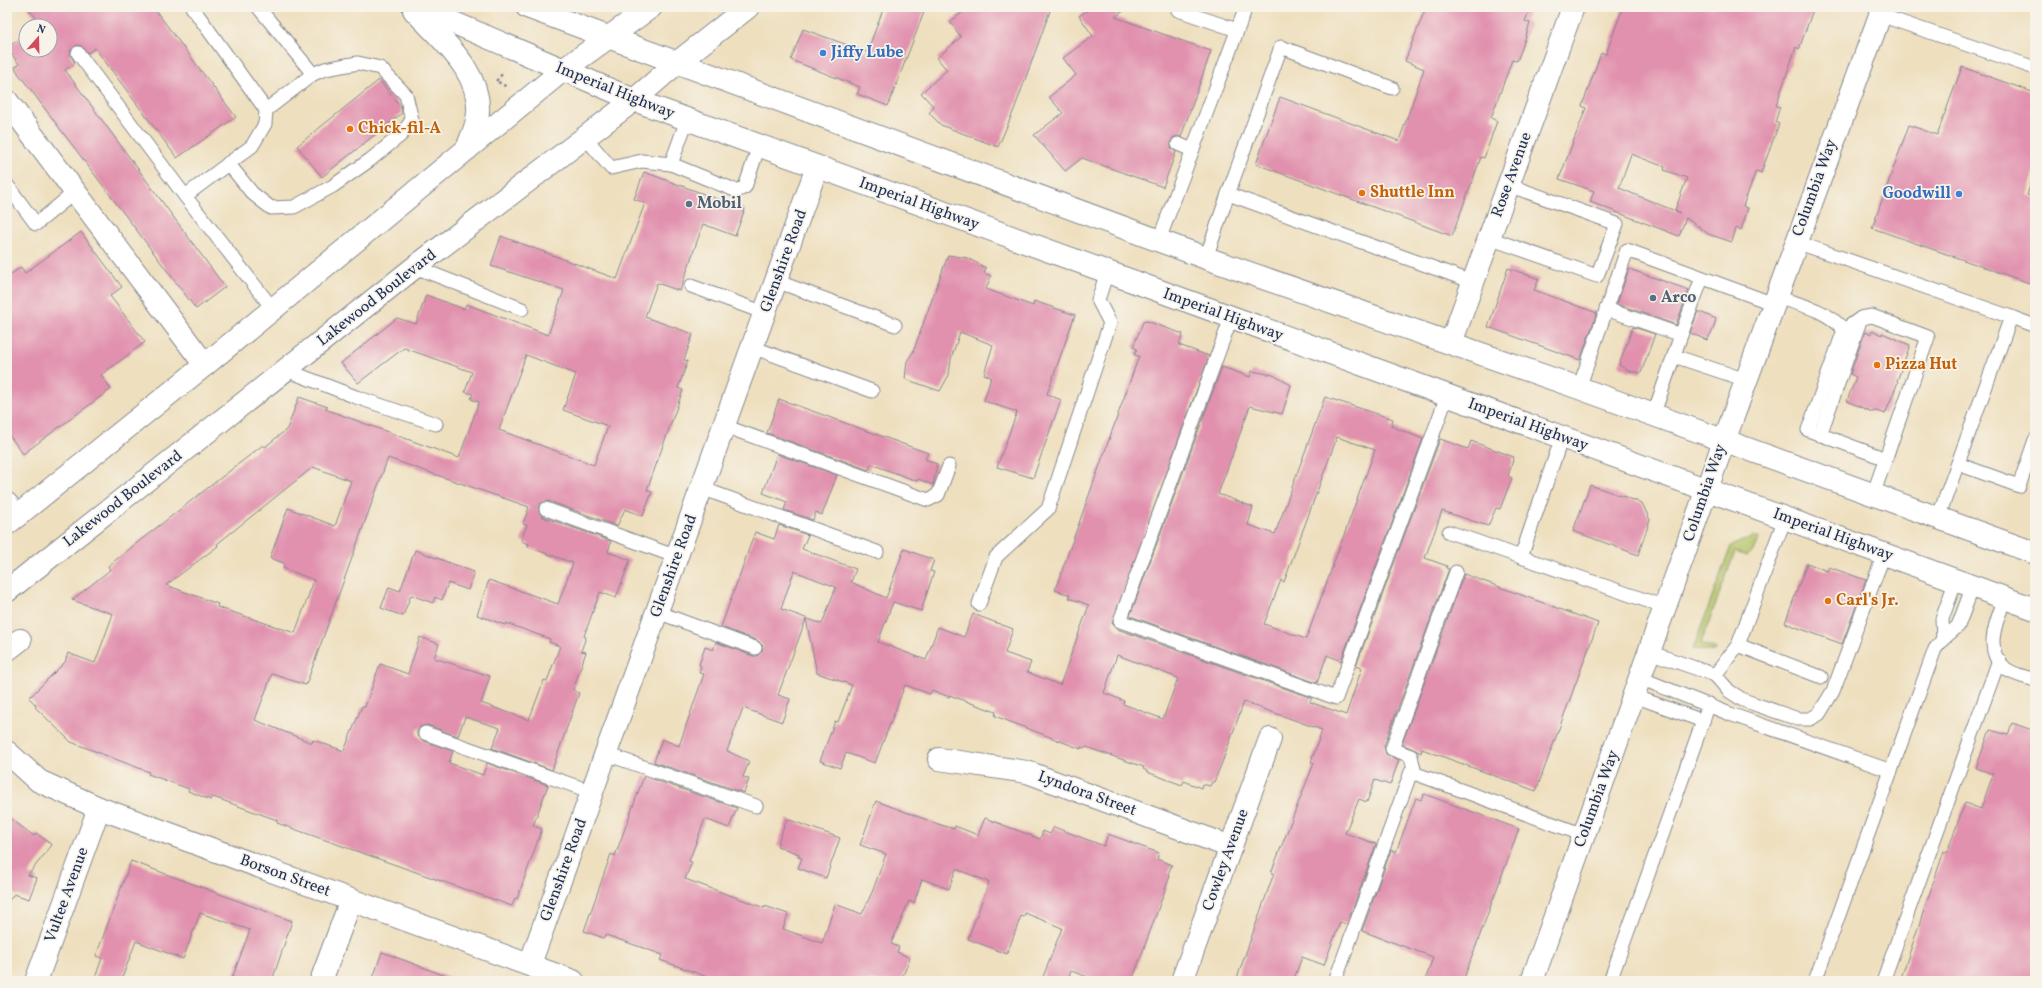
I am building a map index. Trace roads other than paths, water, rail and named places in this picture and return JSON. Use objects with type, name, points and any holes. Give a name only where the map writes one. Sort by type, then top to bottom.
[{"type":"main road","points":[[411,7],[464,65],[474,90],[477,119],[467,149]]},
{"type":"main road","name":"Imperial Highway","points":[[417,7],[634,100],[687,120],[2035,609]]},
{"type":"main road","points":[[527,7],[1206,258],[1579,388],[2035,553]]},
{"type":"main road","points":[[10,515],[205,365],[563,70],[651,7]]},
{"type":"main road","name":"Lakewood Boulevard","points":[[7,591],[415,267],[634,100],[678,62],[748,7]]},
{"type":"main road","name":"Rose Avenue","points":[[1451,344],[1574,7]]},
{"type":"main road","name":"Columbia Way","points":[[1532,981],[1746,380],[1882,11]]},
{"type":"main road","points":[[7,101],[205,365]]},
{"type":"main road","name":"Glenshire Road","points":[[530,964],[817,167]]},
{"type":"main road","name":"Cowley Avenue","points":[[1182,981],[1270,739]]},
{"type":"main road","name":"Borson Street","points":[[7,752],[39,781],[99,808],[530,964],[573,981]]},
{"type":"main road","name":"Lyndora Street","points":[[939,759],[1028,772],[1231,847]]},
{"type":"main road","name":"Vultee Avenue","points":[[36,981],[99,808]]},
{"type":"main road","points":[[321,981],[350,900]]},
{"type":"lane","points":[[185,196],[252,146],[265,124],[266,110],[192,7]]},
{"type":"lane","points":[[258,7],[313,74]]},
{"type":"lane","points":[[1179,7],[1178,10],[1237,30]]},
{"type":"lane","points":[[1159,240],[1246,7]]},
{"type":"lane","points":[[1882,11],[2035,68]]},
{"type":"lane","points":[[1206,258],[1281,48],[1392,88]]},
{"type":"lane","points":[[78,53],[185,196],[273,309]]},
{"type":"lane","points":[[228,163],[252,194],[272,208],[294,207],[333,186],[370,160],[401,135],[412,120],[406,95],[380,68],[358,63],[325,69],[313,74],[266,110]]},
{"type":"lane","points":[[671,164],[687,120]]},
{"type":"lane","points":[[585,137],[611,168],[642,161],[671,164],[737,191],[745,187],[759,146]]},
{"type":"lane","points":[[1178,144],[1192,150]]},
{"type":"lane","points":[[7,185],[36,224],[75,192]]},
{"type":"lane","points":[[1489,238],[1597,276],[1617,224],[1508,186]]},
{"type":"lane","points":[[1228,194],[1473,282]]},
{"type":"lane","points":[[1796,242],[2035,326]]},
{"type":"lane","points":[[1579,388],[1627,250],[1702,278],[1775,300],[1815,309],[1831,317],[1844,330]]},
{"type":"lane","points":[[415,267],[522,309]]},
{"type":"lane","points":[[979,604],[996,556],[1048,509],[1110,324],[1098,300],[1107,272]]},
{"type":"lane","points":[[1653,416],[1702,278]]},
{"type":"lane","points":[[776,280],[895,324]]},
{"type":"lane","points":[[691,286],[765,312]]},
{"type":"lane","points":[[1606,309],[1681,335]]},
{"type":"lane","points":[[1873,494],[1886,459],[1928,337],[1872,316],[1861,318],[1844,330],[1808,430],[1886,459]]},
{"type":"lane","points":[[1938,518],[2011,317]]},
{"type":"lane","points":[[1232,318],[1120,621],[1336,698],[1447,396]]},
{"type":"lane","points":[[1820,435],[1861,318]]},
{"type":"lane","points":[[752,347],[872,390]]},
{"type":"lane","points":[[1674,356],[1746,380]]},
{"type":"lane","points":[[286,370],[356,397],[436,424]]},
{"type":"lane","points":[[724,426],[928,500],[938,495],[949,466]]},
{"type":"lane","points":[[1521,558],[1562,437]]},
{"type":"lane","points":[[1958,464],[2019,486],[2035,440]]},
{"type":"lane","points":[[701,488],[876,552]]},
{"type":"lane","points":[[546,509],[677,557]]},
{"type":"lane","points":[[1715,675],[1738,645],[1785,518]]},
{"type":"lane","points":[[1449,532],[1521,558],[1665,606]]},
{"type":"lane","points":[[1649,652],[1715,675],[1729,691],[1743,700],[1798,719],[1810,719],[1818,714],[1833,691],[1884,554]]},
{"type":"lane","points":[[1415,774],[1411,756],[1392,749],[1456,572]]},
{"type":"lane","points":[[1943,639],[1942,619],[1964,583]]},
{"type":"lane","points":[[1815,981],[1936,649],[1943,639],[1958,626],[1964,583]]},
{"type":"lane","points":[[2005,598],[1993,632],[1992,642],[1999,660],[2007,670],[2035,680]]},
{"type":"lane","points":[[657,612],[755,648]]},
{"type":"lane","points":[[1738,645],[1821,677]]},
{"type":"lane","points":[[1883,981],[1999,660]]},
{"type":"lane","points":[[1637,687],[1709,704],[1730,714],[1891,771]]},
{"type":"lane","points":[[1637,687],[1703,721]]},
{"type":"lane","points":[[1610,981],[1709,704]]},
{"type":"lane","points":[[425,733],[592,792]]},
{"type":"lane","points":[[606,754],[756,806]]},
{"type":"lane","points":[[1335,981],[1411,772],[1584,835]]},
{"type":"place","name":"Jiffy Lube","points":[[823,53]]},
{"type":"place","name":"Chick-fil-A","points":[[350,129]]},
{"type":"place","name":"Shuttle Inn","points":[[1362,193]]},
{"type":"place","name":"Goodwill","points":[[1959,194]]},
{"type":"place","name":"Mobil","points":[[689,204]]},
{"type":"place","name":"Arco","points":[[1653,298]]},
{"type":"place","name":"Pizza Hut","points":[[1877,365]]},
{"type":"place","name":"Carl's Jr.","points":[[1828,601]]}]
